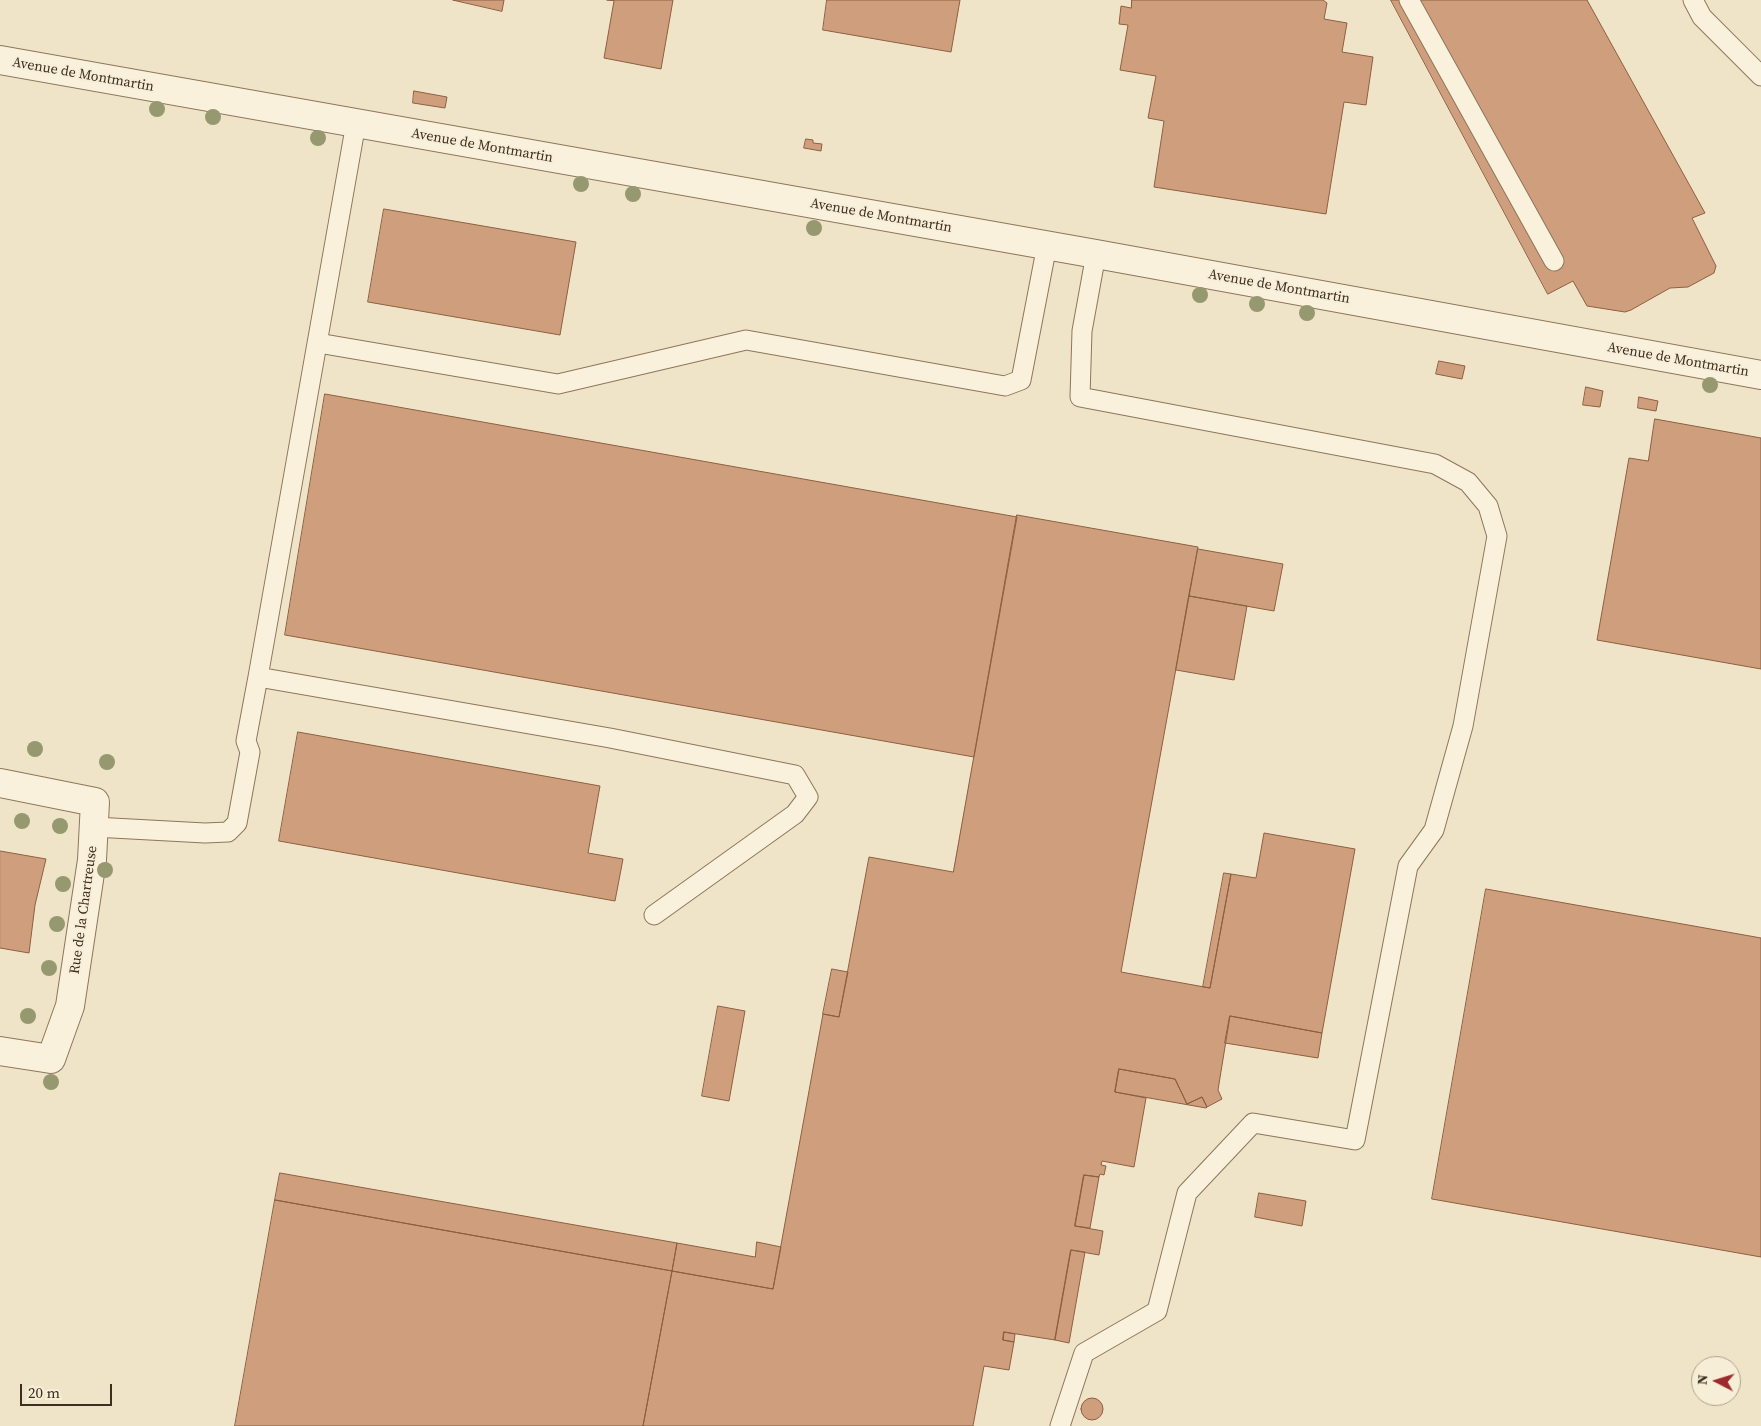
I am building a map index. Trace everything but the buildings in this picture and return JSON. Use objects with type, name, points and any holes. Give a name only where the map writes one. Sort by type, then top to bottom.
[{"type":"street","name":"Avenue de Montmartin","points":[[0,60],[1096,254],[1761,375]]},
{"type":"street","name":"Rue de la Chartreuse","points":[[0,783],[95,802],[92,860],[70,1006],[51,1059],[0,1051]]},
{"type":"lane","points":[[1409,0],[1554,261]]},
{"type":"lane","points":[[1692,0],[1702,17],[1761,76]]},
{"type":"lane","points":[[94,827],[205,833],[228,832],[237,823],[250,752],[246,742],[356,123]]},
{"type":"lane","points":[[318,343],[558,384],[746,340],[1005,386],[1021,380],[1046,246]]},
{"type":"lane","points":[[1060,1426],[1084,1353],[1157,1311],[1187,1193],[1253,1123],[1355,1140],[1408,866],[1434,830],[1460,736],[1497,536],[1488,506],[1468,482],[1435,464],[1080,397],[1082,331],[1096,254]]},
{"type":"lane","points":[[258,677],[610,738],[795,775],[808,797],[795,814],[654,915]]}]
